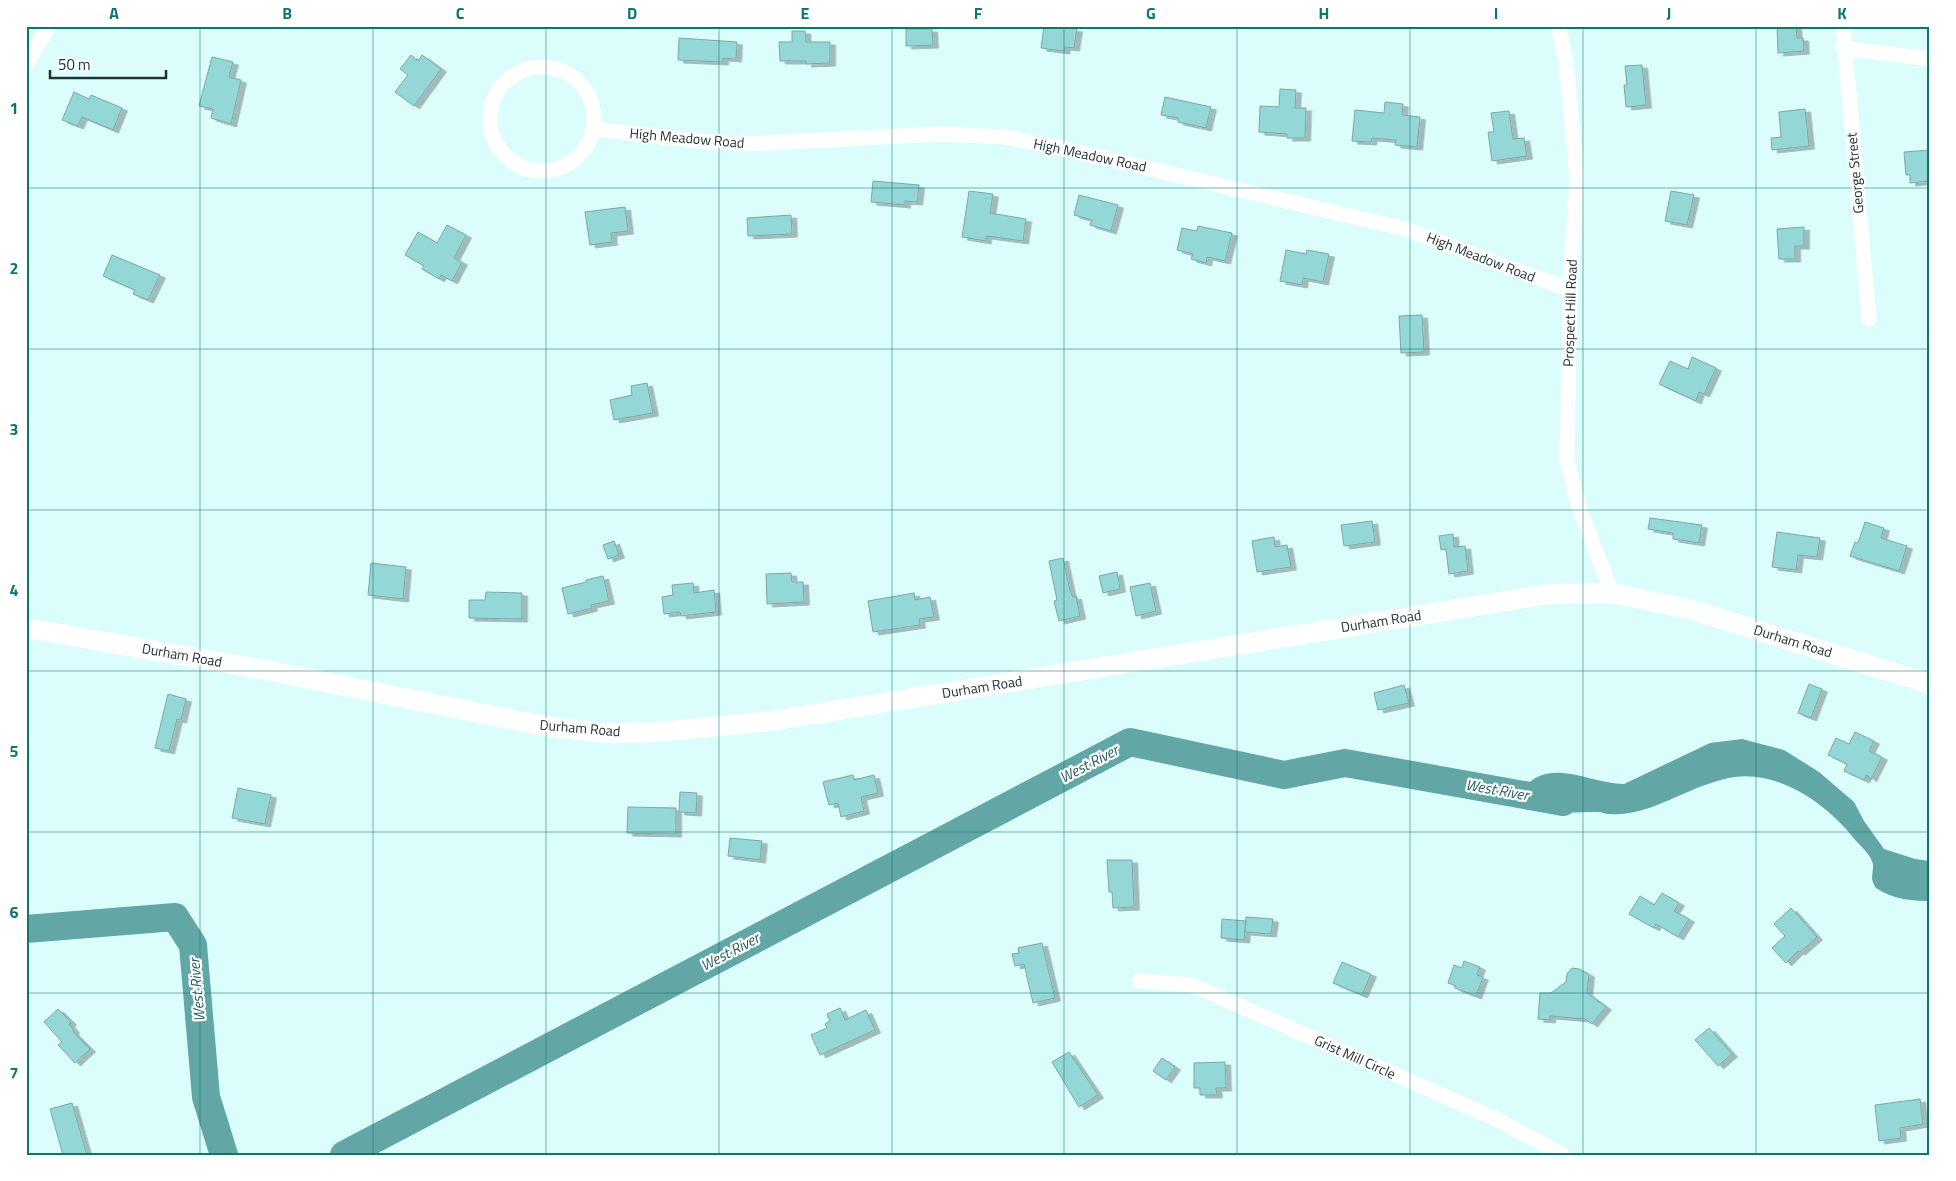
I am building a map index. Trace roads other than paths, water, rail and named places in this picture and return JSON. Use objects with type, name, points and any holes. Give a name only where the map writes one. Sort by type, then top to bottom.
[{"type":"main road","name":"Durham Road","points":[[26,628],[270,671],[534,724],[607,733],[658,732],[772,721],[1548,594],[1612,593],[1692,610],[1930,684]]},
{"type":"street","points":[[26,65],[49,26]]},
{"type":"street","name":"Prospect Hill Road","points":[[1558,26],[1566,62],[1577,178],[1570,290],[1567,460],[1579,507],[1612,593]]},
{"type":"street","name":"George Street","points":[[1843,26],[1843,48],[1869,319]]},
{"type":"street","points":[[1843,48],[1930,59]]},
{"type":"street","points":[[542,67],[553,68],[574,78],[588,95],[594,117],[593,129],[585,148],[570,163],[551,170],[530,170],[511,160],[497,145],[491,125],[492,105],[502,86],[519,73],[542,67]]},
{"type":"street","name":"High Meadow Road","points":[[593,129],[726,144],[940,134],[1004,138],[1062,148],[1405,229],[1570,290]]},
{"type":"street","name":"Grist Mill Circle","points":[[1140,981],[1192,985],[1496,1119],[1563,1155]]},
{"type":"water","points":[[1742,739],[1784,750],[1819,772],[1854,802],[1864,821],[1884,849],[1915,859],[1930,861],[1930,901],[1902,899],[1876,888],[1872,879],[1873,866],[1871,859],[1846,829],[1819,804],[1804,794],[1771,780],[1735,777],[1710,783],[1636,812],[1620,814],[1549,811],[1532,805],[1526,799],[1524,788],[1534,779],[1546,774],[1571,774],[1624,784],[1710,743]]},
{"type":"waterway","name":"West River","points":[[344,1155],[1130,742],[1284,775],[1345,763],[1563,802]]},
{"type":"waterway","name":"West River","points":[[26,929],[175,917],[193,945],[206,1097],[224,1155]]}]
